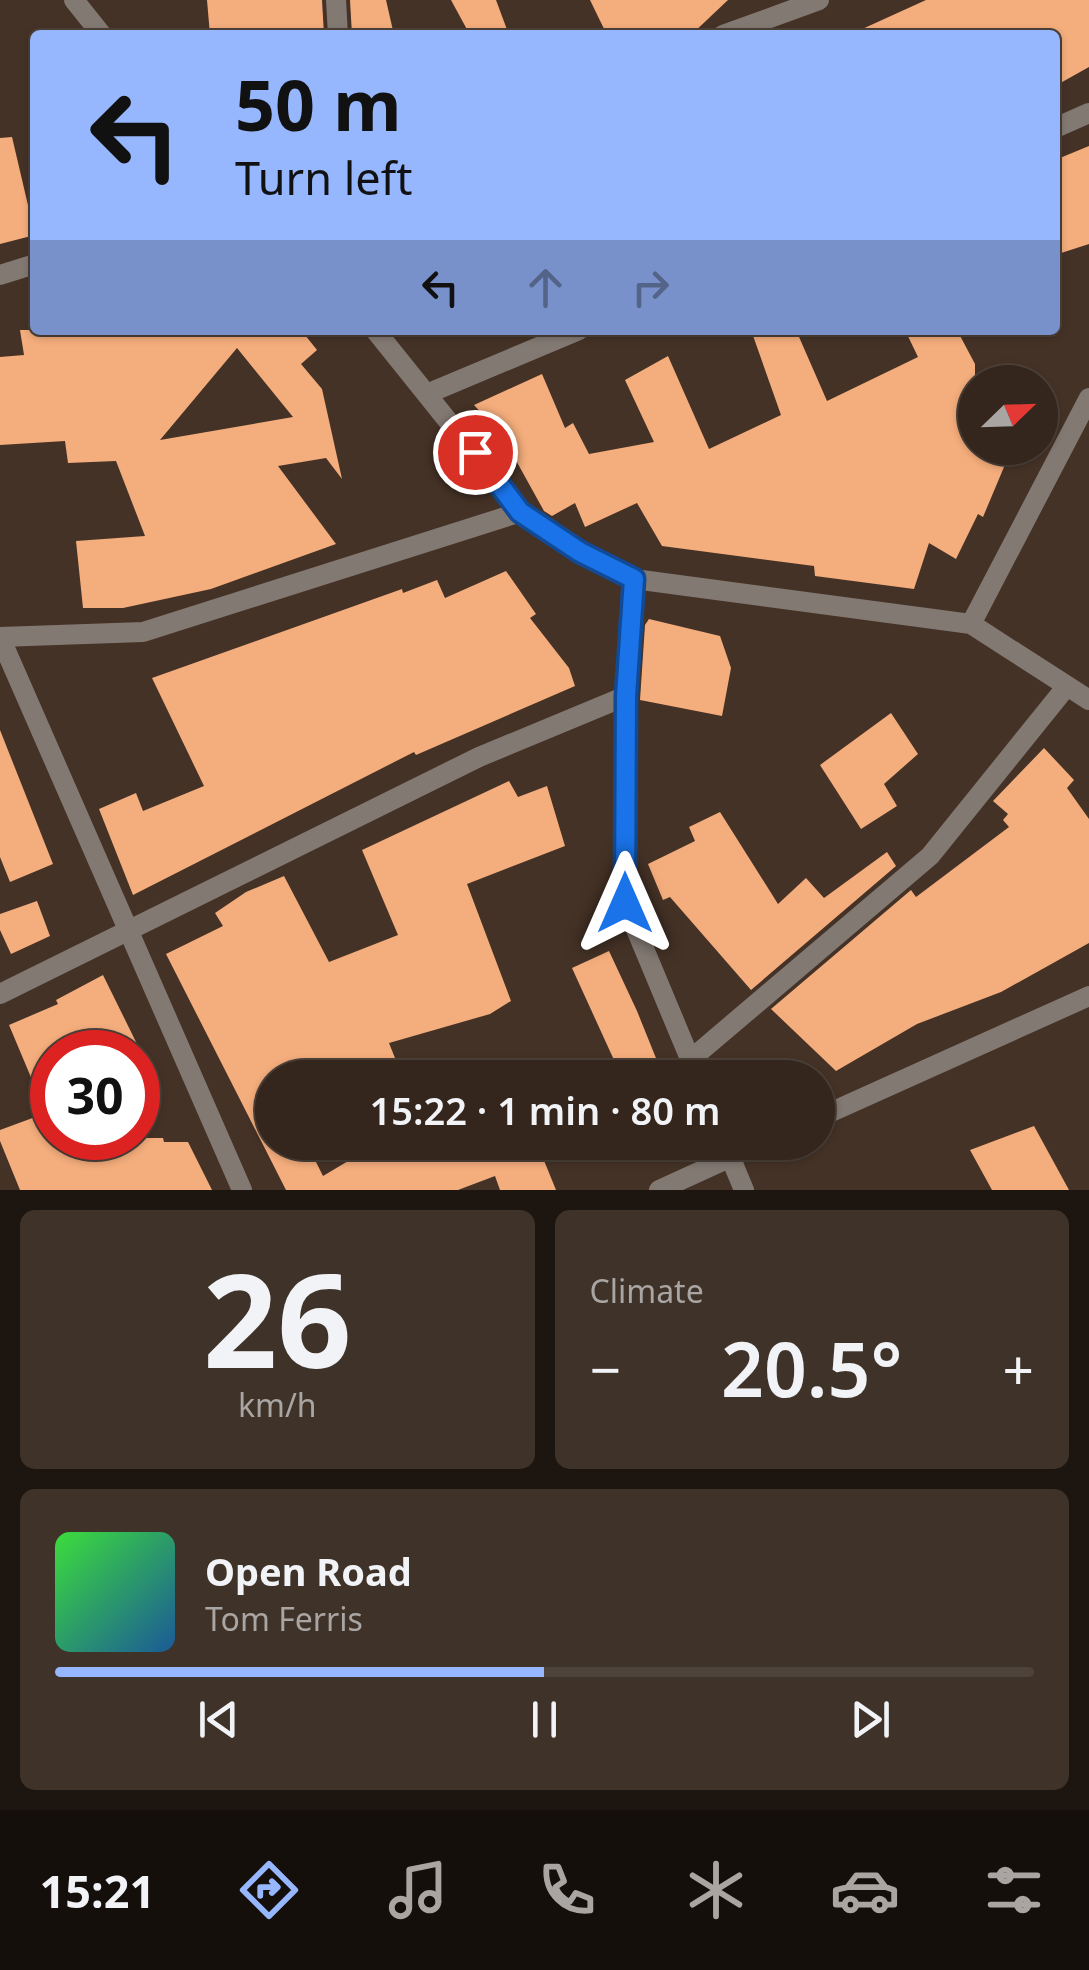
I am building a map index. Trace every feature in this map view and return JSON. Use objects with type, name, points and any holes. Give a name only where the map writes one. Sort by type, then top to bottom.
[{"type":"street","points":[[74,0],[98,30]]},
{"type":"street","points":[[336,0],[338,30]]},
{"type":"street","points":[[737,30],[819,0]]},
{"type":"street","points":[[1060,126],[1089,113]]},
{"type":"street","points":[[0,275],[30,266]]},
{"type":"street","points":[[379,335],[430,393],[520,512],[580,552],[634,579],[971,624],[1089,700]]},
{"type":"street","points":[[430,393],[566,335]]},
{"type":"street","points":[[971,624],[1089,398]]},
{"type":"street","points":[[242,1190],[0,637],[144,632],[520,512]]},
{"type":"street","points":[[634,579],[626,696],[625,903],[691,1060]]},
{"type":"street","points":[[703,1060],[930,856],[1067,686]]},
{"type":"street","points":[[0,994],[479,757],[626,696]]},
{"type":"street","points":[[835,1110],[1089,996]]},
{"type":"street","points":[[659,1190],[710,1160]]},
{"type":"street","points":[[731,1160],[744,1190]]},
{"type":"building","points":[[207,0],[322,0],[324,30],[210,30]]},
{"type":"building","points":[[350,0],[386,0],[393,30],[352,30]]},
{"type":"building","points":[[451,0],[496,0],[507,30],[467,30]]},
{"type":"building","points":[[590,0],[728,0],[696,30],[605,30]]},
{"type":"building","points":[[926,0],[1089,0],[1089,67],[1060,83],[1060,30],[860,30]]},
{"type":"building","points":[[12,137],[30,214],[30,236],[0,244],[0,138]]},
{"type":"building","points":[[1089,146],[1089,244],[1060,253],[1060,158]]},
{"type":"building","points":[[20,330],[30,330],[30,335],[305,335],[317,350],[301,364],[322,389],[342,479],[326,458],[278,466],[336,544],[211,589],[123,608],[83,608],[76,541],[145,536],[116,461],[68,463],[65,441],[0,445],[0,357],[24,355]],"holes":[[[237,348],[293,417],[160,440]]]},
{"type":"building","points":[[753,335],[798,335],[827,401],[918,357],[907,335],[960,335],[975,365],[958,365],[958,465],[1005,465],[983,517],[978,514],[956,559],[929,543],[914,589],[815,576],[814,566],[662,546],[637,503],[585,527],[575,503],[552,516],[544,511],[503,437],[474,405],[542,374],[565,428],[573,423],[589,454],[654,442],[625,380],[668,356],[709,449],[781,415]]},
{"type":"building","points":[[506,571],[536,614],[530,618],[569,668],[575,686],[416,755],[414,752],[133,895],[99,809],[136,793],[143,811],[204,786],[152,678],[402,589],[403,593],[437,580],[445,598]]},
{"type":"building","points":[[649,619],[720,636],[731,668],[722,716],[640,700],[645,625]]},
{"type":"building","points":[[891,713],[918,754],[884,784],[897,806],[861,829],[820,765]]},
{"type":"building","points":[[0,730],[53,864],[10,882],[0,857]]},
{"type":"building","points":[[1044,748],[1074,780],[1067,788],[1089,819],[1089,943],[1001,992],[917,1024],[836,1071],[835,1060],[824,1060],[771,1009],[911,890],[916,897],[1009,827],[1003,820],[1008,814],[993,801]]},
{"type":"building","points":[[509,781],[518,797],[547,786],[565,846],[467,884],[511,1001],[490,1014],[389,1043],[396,1060],[255,1060],[255,1129],[166,954],[223,926],[215,913],[246,892],[284,876],[329,962],[398,935],[362,850]]},
{"type":"building","points":[[720,812],[778,904],[806,878],[824,898],[887,852],[896,866],[751,990],[670,897],[663,900],[648,864],[695,841],[689,827]]},
{"type":"building","points":[[37,901],[50,936],[11,954],[0,930],[0,914]]},
{"type":"building","points":[[609,951],[657,1060],[614,1060],[572,968]]},
{"type":"building","points":[[103,975],[130,1030],[30,1030],[30,1075],[9,1025],[58,1004],[56,1000]]},
{"type":"building","points":[[30,1119],[30,1160],[160,1160],[160,1138],[164,1142],[188,1142],[212,1190],[20,1190],[0,1141],[0,1130]]},
{"type":"building","points":[[1034,1126],[1069,1190],[992,1190],[970,1150]]},
{"type":"building","points":[[271,1160],[315,1160],[323,1176],[350,1160],[544,1160],[556,1190],[500,1190],[495,1176],[458,1190],[286,1190]]},
{"type":"route","points":[[475,452],[520,512],[580,552],[634,579],[626,696],[625,903]]}]
